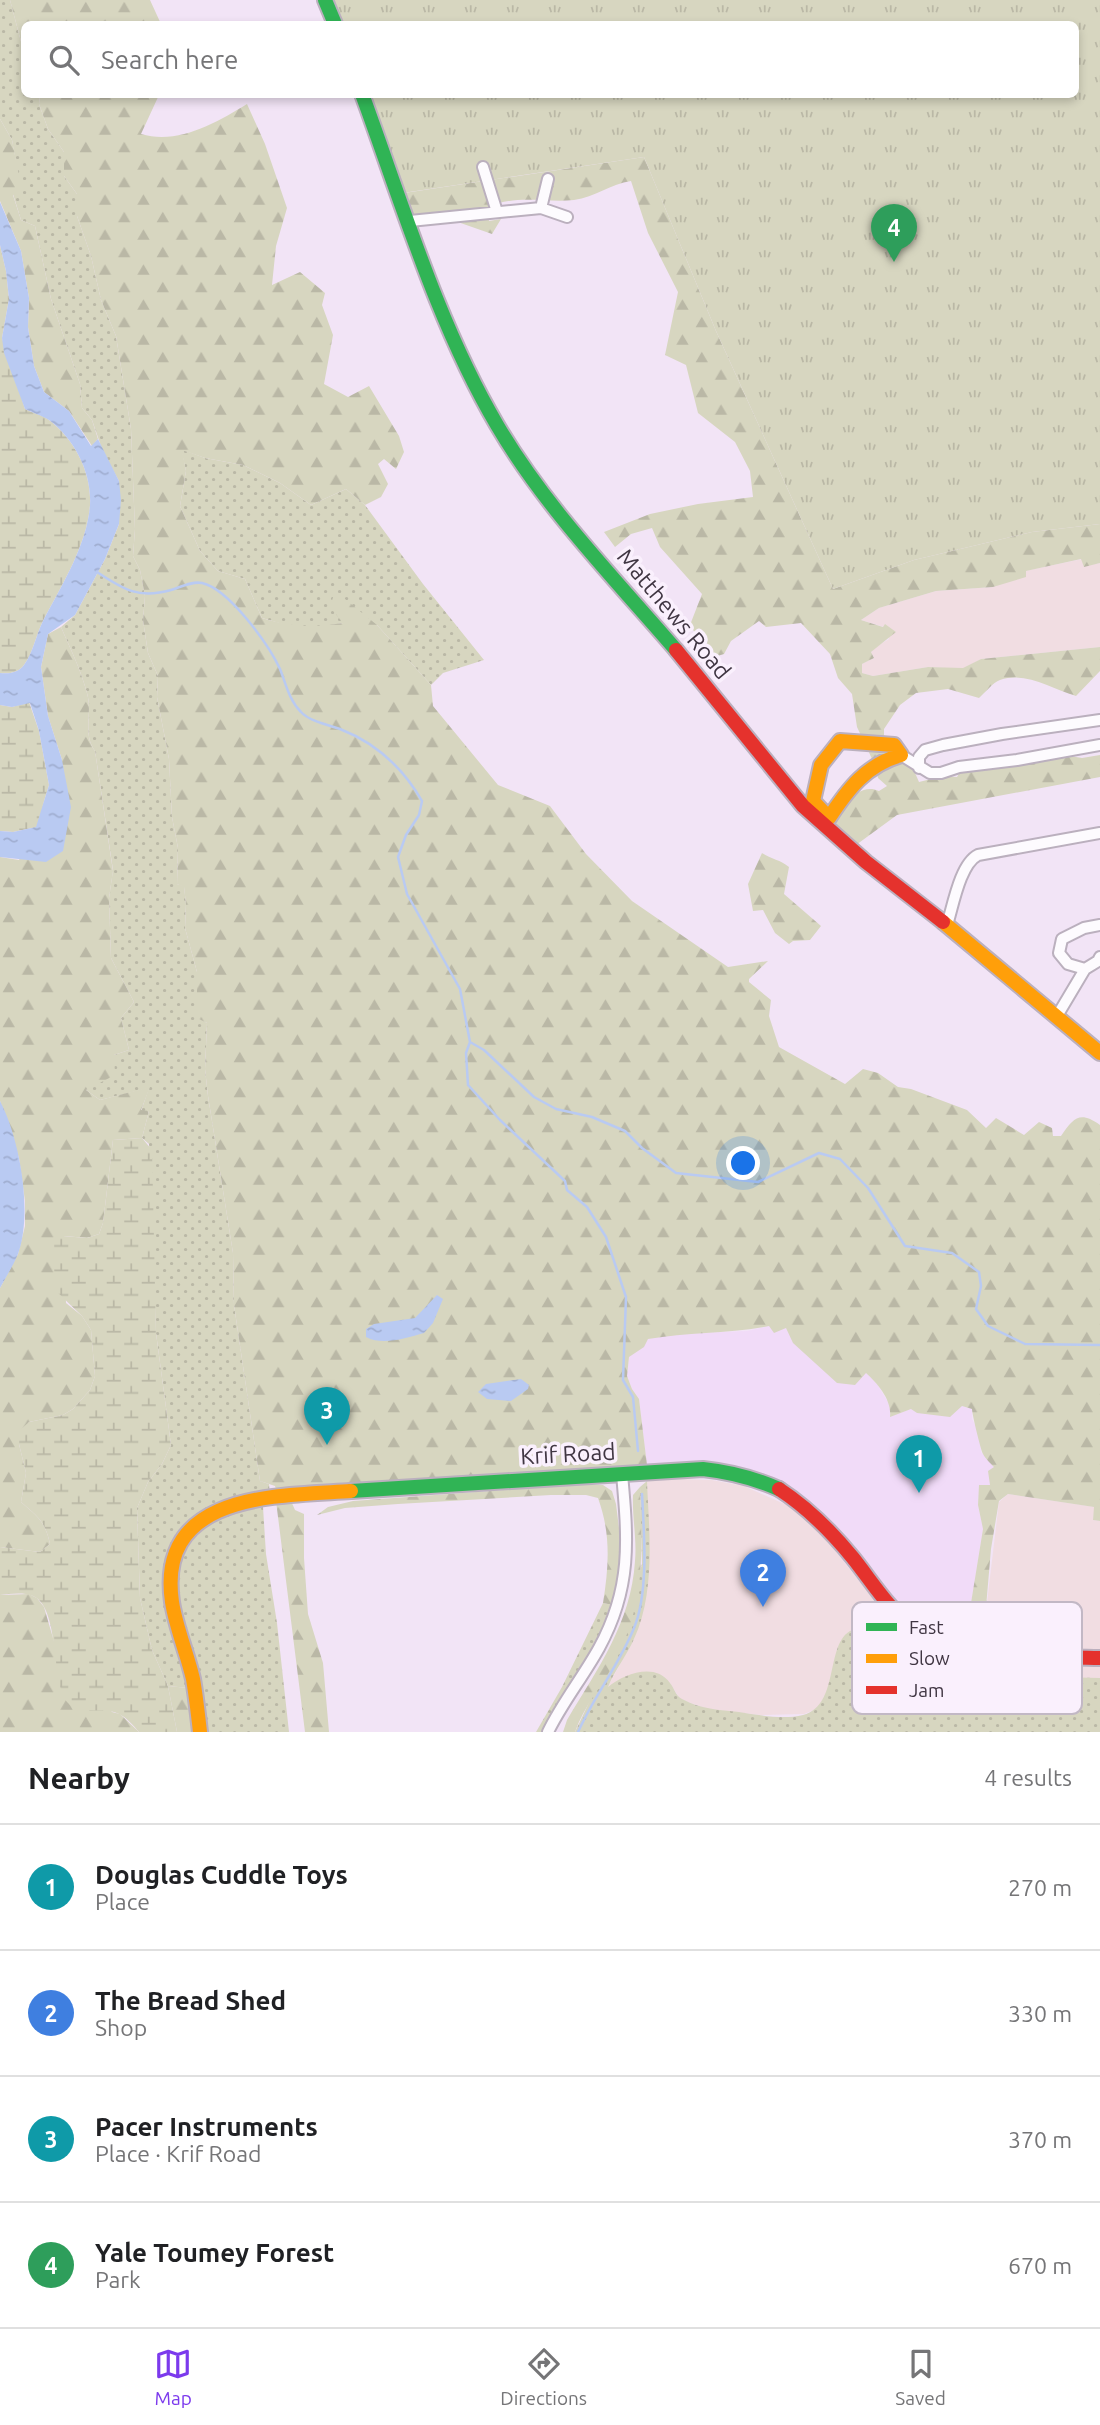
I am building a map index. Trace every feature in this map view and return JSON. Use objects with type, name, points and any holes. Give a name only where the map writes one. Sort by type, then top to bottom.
[{"type":"street","points":[[325,0],[334,21]]},
{"type":"street","name":"Matthews Road","points":[[364,98],[451,337],[474,383],[521,463],[553,506],[696,674],[803,806],[866,862],[947,925],[1100,1053]]},
{"type":"street","points":[[483,167],[497,212]]},
{"type":"street","points":[[541,208],[548,179]]},
{"type":"street","points":[[410,221],[541,208],[567,217]]},
{"type":"street","points":[[919,768],[919,757],[925,750],[1002,734],[1100,720]]},
{"type":"street","points":[[901,755],[885,758],[857,776],[829,818],[813,802],[821,765],[839,741],[894,745],[901,755],[930,773],[1100,745]]},
{"type":"street","points":[[947,925],[964,872],[972,858],[1100,834]]},
{"type":"street","points":[[1084,969],[1068,964],[1059,953],[1062,939],[1084,928],[1100,925]]},
{"type":"street","points":[[1057,1016],[1084,969],[1100,957]]},
{"type":"street","name":"Krif Road","points":[[200,1732],[193,1681],[176,1622],[170,1588],[174,1562],[191,1529],[211,1513],[239,1501],[272,1496],[703,1469],[730,1472],[757,1479],[789,1495],[824,1523],[888,1602]]},
{"type":"street","points":[[548,1732],[557,1713],[599,1648],[618,1605],[626,1573],[628,1532],[622,1474]]},
{"type":"street","name":"Krif Road","points":[[1082,1657],[1100,1658]]},
{"type":"shaded area","points":[[1082,559],[1084,566],[1100,563],[1100,647],[981,659],[963,669],[928,667],[873,676],[862,673],[862,664],[874,658],[871,652],[874,648],[889,639],[885,625],[884,627],[861,620],[879,608],[936,591],[993,587],[1025,571]]},
{"type":"shaded area","points":[[769,1326],[787,1328],[866,1372],[891,1407],[890,1416],[911,1409],[962,1406],[972,1409],[981,1452],[994,1467],[990,1485],[980,1485],[978,1505],[983,1529],[971,1602],[894,1602],[833,1524],[775,1479],[747,1468],[722,1465],[647,1465],[639,1399],[627,1376],[629,1357],[648,1339],[671,1334],[747,1331]]},
{"type":"shaded area","points":[[712,1480],[744,1486],[789,1506],[819,1530],[876,1602],[852,1602],[852,1700],[824,1696],[819,1708],[804,1714],[761,1715],[707,1709],[680,1699],[670,1683],[607,1688],[634,1639],[648,1582],[647,1481]]},
{"type":"shaded area","points":[[1008,1494],[1095,1507],[1093,1520],[1100,1521],[1100,1732],[962,1714],[1082,1714],[1082,1602],[987,1602],[999,1502]]},
{"type":"green space","points":[[0,0],[10,0],[21,42],[21,98],[40,98],[39,104],[48,129],[64,152],[64,176],[77,194],[77,216],[91,256],[101,300],[116,336],[131,429],[135,529],[133,556],[140,570],[145,596],[143,620],[148,653],[158,676],[157,697],[169,759],[172,817],[178,848],[177,884],[184,886],[185,928],[197,972],[197,1017],[207,1023],[205,1069],[233,1253],[234,1305],[260,1481],[269,1484],[270,1494],[205,1511],[166,1578],[188,1688],[168,1686],[152,1650],[140,1598],[137,1508],[148,1482],[162,1464],[171,1445],[156,1333],[149,1144],[142,1138],[149,1111],[141,1111],[149,1088],[100,1100],[86,1090],[114,1055],[129,1050],[121,1018],[134,1002],[111,958],[109,898],[113,870],[95,751],[88,730],[89,701],[82,676],[61,627],[75,615],[105,559],[119,524],[119,481],[103,452],[92,420],[82,408],[80,384],[51,299],[35,226],[21,220],[13,194],[16,163],[12,140],[0,119]]},
{"type":"green space","points":[[10,0],[150,0],[160,21],[21,21],[21,42]]},
{"type":"green space","points":[[325,0],[1100,0],[1100,524],[1032,532],[914,560],[833,589],[716,331],[644,157],[396,194],[361,98],[1079,98],[1079,21],[333,21]]},
{"type":"green space","points":[[40,98],[158,98],[141,134],[169,137],[210,125],[247,104],[265,144],[287,208],[276,246],[272,285],[300,272],[325,293],[322,305],[333,335],[324,384],[348,397],[369,386],[399,436],[404,452],[396,469],[384,459],[378,464],[388,484],[381,497],[365,505],[346,489],[311,505],[280,483],[243,465],[205,458],[182,450],[186,471],[180,506],[200,551],[218,571],[245,579],[262,618],[302,626],[343,623],[330,607],[335,591],[377,625],[431,685],[433,706],[498,785],[550,806],[586,854],[632,901],[728,967],[768,961],[749,982],[771,1000],[769,1016],[779,1047],[845,1084],[863,1069],[878,1073],[898,1087],[911,1089],[967,1110],[986,1128],[996,1118],[1024,1135],[1039,1122],[1052,1128],[1053,1136],[1061,1136],[1078,1118],[1087,1118],[1100,1125],[1100,1521],[1093,1520],[1094,1507],[1008,1494],[999,1501],[986,1602],[971,1602],[983,1529],[978,1505],[979,1485],[990,1485],[988,1471],[994,1467],[982,1451],[972,1409],[962,1406],[950,1417],[917,1413],[911,1409],[890,1417],[889,1404],[866,1373],[855,1385],[837,1383],[793,1343],[786,1328],[774,1333],[769,1326],[648,1339],[644,1347],[629,1357],[627,1376],[639,1399],[647,1465],[276,1489],[275,1486],[260,1481],[234,1305],[233,1253],[208,1096],[205,1069],[207,1023],[197,1018],[197,972],[185,928],[184,887],[177,884],[178,848],[172,817],[169,759],[157,697],[158,676],[148,653],[143,620],[145,596],[140,570],[133,556],[135,529],[131,429],[116,336],[101,300],[91,256],[77,216],[77,194],[64,176],[64,152],[48,129],[39,104]]},
{"type":"green space","points":[[0,119],[12,140],[22,191],[13,195],[21,220],[35,226],[51,299],[80,384],[82,408],[92,420],[98,439],[92,446],[69,411],[44,392],[34,366],[28,327],[29,298],[21,251],[0,201]]},
{"type":"green space","points":[[644,157],[716,331],[833,589],[914,560],[1032,532],[1100,524],[1100,563],[1084,567],[1081,559],[1026,571],[1026,577],[993,587],[936,591],[879,608],[861,620],[883,627],[885,624],[896,632],[871,652],[874,658],[862,664],[862,673],[873,676],[928,667],[963,668],[981,659],[1100,647],[1100,671],[1076,696],[1020,678],[997,681],[979,698],[948,689],[916,693],[900,705],[884,729],[892,752],[873,761],[857,727],[852,694],[838,678],[830,654],[801,623],[766,627],[759,621],[731,641],[724,654],[711,658],[690,625],[702,594],[660,547],[652,528],[631,534],[615,547],[604,532],[650,514],[753,497],[750,471],[735,442],[698,413],[686,365],[665,355],[678,292],[648,233],[631,181],[574,200],[518,200],[497,204],[487,208],[489,221],[501,219],[492,234],[432,213],[413,215],[404,193]]},
{"type":"green space","points":[[0,245],[9,299],[2,338],[25,409],[47,418],[76,450],[86,474],[90,501],[82,542],[43,621],[30,655],[19,670],[7,673],[0,673]]},
{"type":"green space","points":[[181,449],[205,458],[243,465],[280,483],[311,505],[346,489],[365,505],[423,584],[484,660],[443,673],[431,685],[377,625],[343,623],[321,627],[293,627],[262,618],[245,579],[218,571],[200,551],[180,506],[186,471]]},
{"type":"green space","points":[[61,627],[82,676],[89,701],[88,730],[95,751],[113,871],[109,898],[111,958],[134,1002],[121,1018],[129,1050],[114,1055],[115,1075],[86,1090],[100,1100],[150,1087],[141,1110],[149,1111],[142,1138],[113,1140],[103,1223],[99,1234],[87,1238],[64,1236],[66,1303],[82,1316],[91,1330],[95,1376],[90,1390],[73,1409],[63,1415],[29,1422],[19,1444],[26,1473],[21,1502],[40,1520],[50,1544],[40,1552],[0,1547],[0,1288],[18,1254],[25,1226],[25,1201],[19,1158],[0,1101],[0,857],[19,860],[62,760],[48,716],[41,667],[48,634]]},
{"type":"green space","points":[[29,702],[39,731],[49,785],[36,827],[13,832],[0,831],[0,705],[12,707]]},
{"type":"green space","points":[[1064,755],[1082,758],[1100,755],[1100,777],[897,815],[856,845],[831,824],[850,798],[857,793],[871,789],[879,791],[887,786],[878,778],[876,768],[897,759],[912,766],[919,782],[943,776],[957,777],[961,770]]},
{"type":"green space","points":[[762,853],[789,867],[784,894],[821,926],[810,940],[793,941],[789,944],[775,933],[763,910],[753,911],[748,884]]},
{"type":"green space","points":[[142,1138],[152,1150],[156,1333],[171,1445],[162,1464],[148,1482],[137,1508],[140,1598],[152,1650],[168,1686],[177,1732],[139,1732],[119,1714],[73,1707],[62,1692],[51,1629],[42,1603],[29,1595],[0,1595],[0,1547],[40,1552],[50,1544],[40,1520],[21,1502],[26,1473],[19,1444],[19,1431],[29,1422],[63,1415],[73,1409],[90,1390],[95,1376],[91,1330],[82,1316],[54,1289],[54,1243],[63,1236],[87,1238],[99,1234],[103,1223],[113,1140]]},
{"type":"green space","points":[[647,1481],[650,1561],[646,1601],[634,1639],[608,1687],[631,1674],[656,1673],[670,1683],[682,1699],[703,1707],[771,1716],[803,1715],[815,1709],[823,1699],[839,1645],[845,1635],[852,1631],[852,1714],[1082,1714],[1082,1677],[1100,1678],[1100,1732],[575,1732],[594,1692],[613,1664],[642,1564],[640,1487]]},
{"type":"green space","points":[[583,1484],[603,1485],[612,1491],[616,1504],[622,1552],[613,1605],[603,1603],[608,1550],[598,1498],[586,1495],[551,1495],[398,1504],[345,1508],[317,1515],[328,1507],[353,1501]]},
{"type":"green space","points":[[640,1487],[640,1576],[632,1618],[615,1662],[588,1705],[575,1732],[563,1732],[567,1720],[611,1644],[627,1605],[635,1561],[633,1495]]},
{"type":"green space","points":[[276,1501],[291,1501],[295,1510],[304,1514],[308,1614],[323,1663],[329,1732],[305,1732]]},
{"type":"green space","points":[[252,1505],[263,1507],[266,1554],[289,1732],[205,1732],[176,1596],[178,1577],[182,1561],[196,1536],[220,1518]]},
{"type":"green space","points":[[29,1594],[37,1598],[44,1607],[55,1645],[112,1712],[120,1714],[139,1732],[0,1732],[0,1595]]},
{"type":"green space","points":[[603,1603],[613,1605],[596,1645],[545,1732],[536,1732],[562,1687]]},
{"type":"green space","points":[[168,1686],[188,1688],[192,1732],[177,1732]]},
{"type":"water","points":[[0,202],[21,251],[29,298],[28,327],[34,366],[44,392],[69,411],[91,446],[98,439],[119,481],[121,500],[119,524],[105,559],[75,615],[48,634],[41,667],[48,716],[62,760],[71,807],[63,851],[46,862],[0,857],[0,831],[13,832],[36,827],[49,785],[39,731],[30,703],[12,707],[0,705],[0,673],[16,671],[22,668],[27,660],[82,542],[90,501],[86,474],[76,450],[49,420],[25,409],[4,353],[2,338],[9,299],[0,245]]},
{"type":"water","points":[[0,1101],[18,1155],[24,1218],[18,1254],[0,1288]]},
{"type":"water","points":[[437,1295],[443,1299],[433,1323],[424,1333],[387,1341],[366,1337],[366,1329],[374,1324],[415,1318]]},
{"type":"water","points":[[521,1379],[529,1385],[528,1389],[511,1401],[487,1399],[478,1392],[486,1384]]},
{"type":"waterway","points":[[97,572],[115,584],[141,593],[160,593],[194,583],[213,587],[236,607],[258,633],[275,659],[291,697],[304,715],[353,735],[377,749],[397,767],[422,801],[419,815],[406,835],[398,857],[407,894],[460,989],[470,1042],[484,1050],[534,1097],[556,1109],[592,1117],[625,1131],[642,1148],[676,1173],[758,1182],[819,1153],[840,1159],[868,1188],[905,1246],[952,1253],[979,1272],[981,1286],[976,1309],[988,1326],[1025,1344],[1100,1345]]},
{"type":"waterway","points":[[470,1042],[466,1053],[468,1085],[500,1120],[565,1181],[567,1190],[587,1207],[606,1237],[626,1297],[623,1380],[633,1397],[638,1451]]},
{"type":"waterway","points":[[578,1732],[628,1642],[639,1613],[644,1580],[642,1494]]},
{"type":"traffic: fast","points":[[325,0],[334,21]]},
{"type":"traffic: fast","points":[[363,98],[439,305],[476,387],[497,425],[536,485],[558,513],[676,650]]},
{"type":"traffic: fast","points":[[351,1491],[703,1469],[742,1476],[779,1489]]},
{"type":"traffic: slow","points":[[840,741],[894,745],[901,755],[878,765],[859,779],[829,818],[813,801],[821,765],[840,741]]},
{"type":"traffic: slow","points":[[943,922],[1100,1053]]},
{"type":"traffic: slow","points":[[200,1732],[193,1679],[172,1602],[172,1566],[183,1539],[202,1520],[228,1507],[258,1499],[351,1491]]},
{"type":"traffic: jam","points":[[676,650],[803,806],[866,862],[943,922]]},
{"type":"traffic: jam","points":[[779,1489],[828,1529],[886,1602]]},
{"type":"traffic: jam","points":[[1082,1658],[1100,1658]]},
{"type":"place","name":"Yale Toumey Forest","points":[[894,262]]},
{"type":"place","name":"Pacer Instruments","points":[[327,1445]]},
{"type":"place","name":"Douglas Cuddle Toys","points":[[919,1493]]},
{"type":"place","name":"The Bread Shed","points":[[763,1607]]}]
